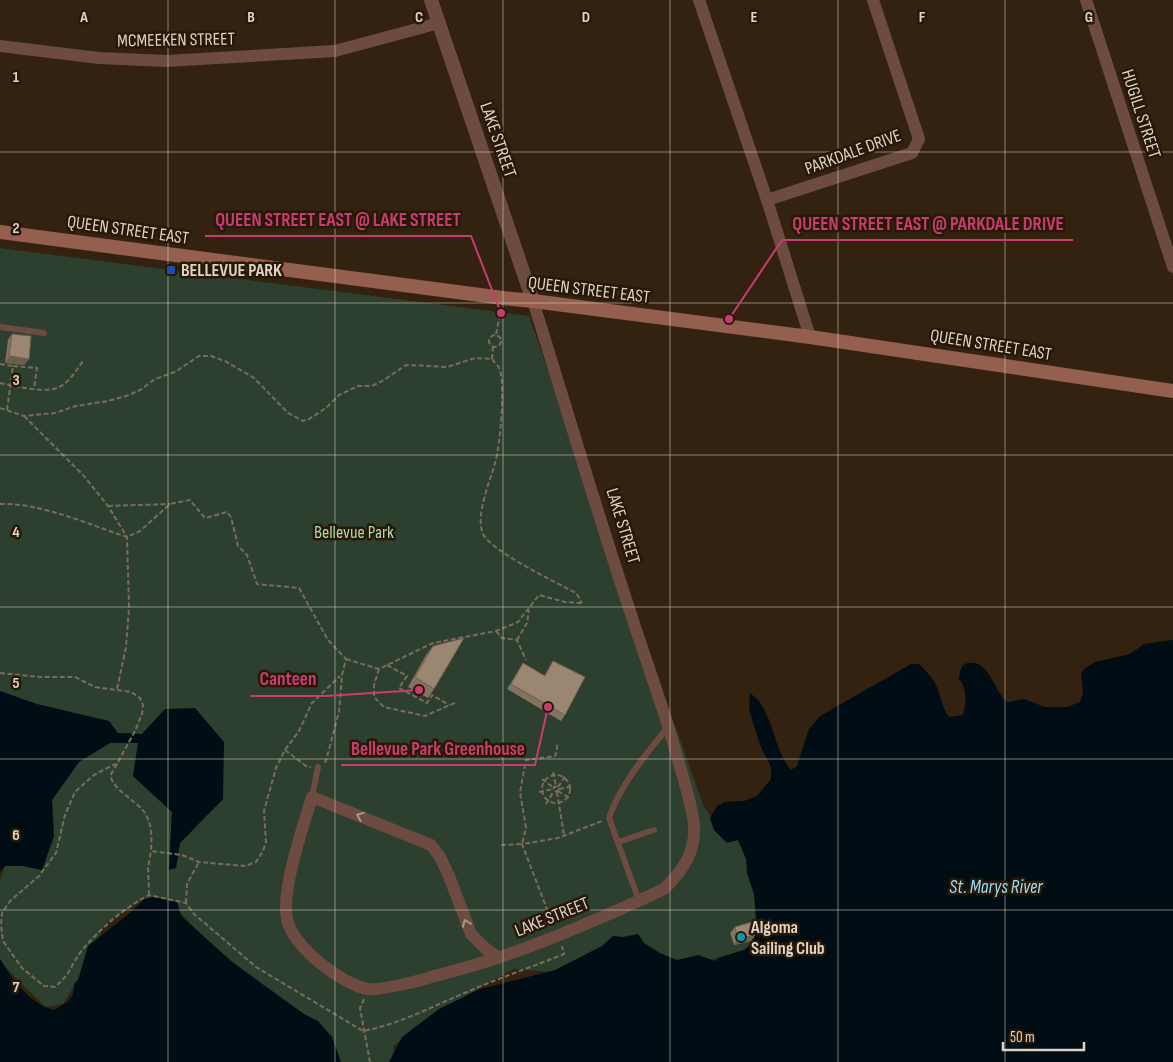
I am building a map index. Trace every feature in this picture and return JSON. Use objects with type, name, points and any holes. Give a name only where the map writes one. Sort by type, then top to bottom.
[{"type":"main road","name":"QUEEN STREET EAST","points":[[0,232],[810,337],[1173,391]]},
{"type":"street","name":"LAKE STREET","points":[[369,990],[406,984],[499,958],[557,936],[664,889],[675,878],[689,858],[694,827],[684,780],[669,726],[628,608],[533,301],[431,0]]},
{"type":"street","points":[[698,0],[767,200],[810,337]]},
{"type":"street","name":"PARKDALE DRIVE","points":[[767,200],[912,152],[919,139],[873,0]]},
{"type":"street","name":"HUGILL STREET","points":[[1086,0],[1173,267]]},
{"type":"street","name":"MCMEEKEN STREET","points":[[0,46],[98,58],[166,61],[335,51],[439,23]]},
{"type":"street","points":[[369,990],[343,979],[317,961],[300,943],[287,921],[286,903],[293,864],[312,797],[431,845],[440,857],[449,876],[471,934],[485,948],[499,958]]},
{"type":"lane","points":[[0,327],[44,332]]},
{"type":"lane","points":[[639,901],[609,818],[614,804],[645,756],[669,726]]},
{"type":"lane","points":[[312,797],[318,768]]},
{"type":"lane","points":[[618,842],[654,830]]},
{"type":"path","points":[[496,334],[503,298]]},
{"type":"path","points":[[493,347],[499,346],[501,342],[501,338],[496,334]]},
{"type":"path","points":[[108,506],[170,504],[190,500],[205,518],[227,512],[231,517],[238,546],[247,555],[257,584],[299,588],[328,640],[346,659],[379,669],[433,643],[496,631],[518,622],[539,596],[582,604],[576,593],[497,548],[483,534],[481,519],[486,491],[496,461],[503,392],[499,368],[492,359],[493,347],[489,340],[490,336],[496,334]]},
{"type":"path","points":[[0,408],[24,416],[55,413],[76,406],[108,401],[130,395],[204,355],[224,361],[254,378],[288,413],[303,421],[309,420],[326,408],[339,395],[358,386],[372,386],[406,366],[447,367],[475,358],[492,359]]},
{"type":"path","points":[[0,383],[34,388],[58,388],[83,361]]},
{"type":"path","points":[[0,364],[37,368],[34,388]]},
{"type":"path","points":[[7,410],[13,366]]},
{"type":"path","points":[[24,416],[84,476],[108,506],[127,537],[128,618],[126,647],[117,690]]},
{"type":"path","points":[[0,504],[18,504],[49,512],[127,537],[140,531],[170,504]]},
{"type":"path","points":[[517,640],[527,623],[530,608]]},
{"type":"path","points":[[496,631],[502,638],[517,640]]},
{"type":"path","points":[[517,640],[526,660]]},
{"type":"path","points":[[285,750],[306,766],[318,768],[326,761],[339,712],[342,675],[346,659]]},
{"type":"path","points":[[387,665],[407,676],[399,688],[427,703],[432,696],[450,705]]},
{"type":"path","points":[[379,669],[374,685],[374,697],[384,707],[425,716],[456,702]]},
{"type":"path","points":[[0,673],[75,678],[95,687],[131,692],[140,698],[143,705],[142,714],[124,753],[116,764],[111,778],[120,791],[144,811],[150,824],[149,895]]},
{"type":"path","points":[[151,851],[182,855],[200,862],[245,866],[256,862],[263,852],[266,842],[264,811],[276,768],[285,750],[299,731],[312,703],[342,675]]},
{"type":"path","points":[[116,764],[94,774],[75,792],[66,815],[56,853],[39,876],[10,901],[2,912],[3,941],[22,968],[44,986],[55,987],[67,975],[72,963],[83,949],[109,922],[134,903],[149,895],[186,903],[194,914],[256,967],[363,1031],[380,1028],[412,1016],[468,991],[564,954],[522,844],[526,828],[520,792],[526,760],[555,756],[557,743]]},
{"type":"path","points":[[553,773],[564,835]]},
{"type":"path","points":[[553,773],[565,776],[572,787],[569,797],[559,803],[547,802],[540,791],[543,780],[553,773]]},
{"type":"path","points":[[547,802],[565,776]]},
{"type":"path","points":[[543,780],[569,797]]},
{"type":"path","points":[[540,791],[572,787]]},
{"type":"path","points":[[502,845],[542,841],[609,818]]},
{"type":"path","points":[[186,903],[188,884],[200,862]]},
{"type":"path","points":[[369,990],[360,1008],[370,1062]]},
{"type":"green space","name":"Bellevue Park","points":[[0,248],[529,316],[704,807],[714,820],[751,812],[768,928],[744,950],[702,962],[585,975],[514,969],[452,1003],[393,1046],[395,1062],[337,1062],[332,1036],[227,957],[189,922],[171,902],[144,899],[105,924],[78,980],[63,1004],[45,1007],[10,972],[0,959],[0,881],[5,866],[23,866],[42,870],[54,836],[52,800],[79,762],[110,742],[138,743],[133,776],[172,812],[169,870],[176,868],[180,843],[223,799],[165,709],[142,734],[118,733],[0,699]]},
{"type":"water","name":"St. Marys River","points":[[1173,640],[1173,1062],[389,1062],[402,1037],[439,1009],[480,989],[555,970],[602,946],[613,936],[623,937],[638,934],[644,943],[660,953],[677,960],[698,955],[715,961],[744,950],[749,946],[757,932],[754,894],[747,873],[746,859],[738,840],[727,843],[714,830],[710,818],[717,806],[725,802],[744,801],[757,796],[771,779],[771,767],[760,745],[749,709],[750,693],[759,701],[765,712],[781,754],[791,770],[797,766],[809,729],[820,716],[911,664],[919,664],[931,678],[937,687],[949,717],[963,715],[965,692],[959,679],[962,667],[968,663],[976,663],[982,666],[987,671],[998,691],[1008,702],[1024,699],[1045,707],[1067,707],[1080,702],[1083,692],[1081,674],[1084,669],[1095,662],[1130,654],[1144,644]]},
{"type":"water","points":[[0,691],[37,704],[109,721],[118,733],[142,734],[165,709],[195,708],[224,742],[223,799],[180,843],[176,868],[169,870],[172,812],[133,776],[138,743],[110,743],[79,762],[52,800],[54,836],[42,870],[23,866],[5,866],[0,872]]},
{"type":"water","points":[[153,897],[177,902],[181,916],[232,962],[304,1014],[318,1021],[332,1037],[341,1062],[0,1062],[0,959],[16,983],[30,997],[54,1010],[71,998],[88,946],[131,912],[144,899]]},
{"type":"building","points":[[12,334],[31,336],[29,359],[9,356]]},
{"type":"building","points":[[464,638],[434,689],[415,677],[433,646]]},
{"type":"building","points":[[553,661],[585,677],[565,715],[511,684],[523,663],[545,676]]},
{"type":"building","points":[[752,922],[755,935],[738,939],[735,927]]},
{"type":"place","name":"BELLEVUE PARK","points":[[171,270]]},
{"type":"place","name":"QUEEN STREET EAST @ LAKE STREET","points":[[501,313]]},
{"type":"place","name":"QUEEN STREET EAST @ PARKDALE DRIVE","points":[[729,319]]},
{"type":"place","name":"Canteen","points":[[419,690]]},
{"type":"place","name":"Bellevue Park Greenhouse","points":[[548,707]]},
{"type":"place","name":"Algoma Sailing Club","points":[[741,937]]}]
